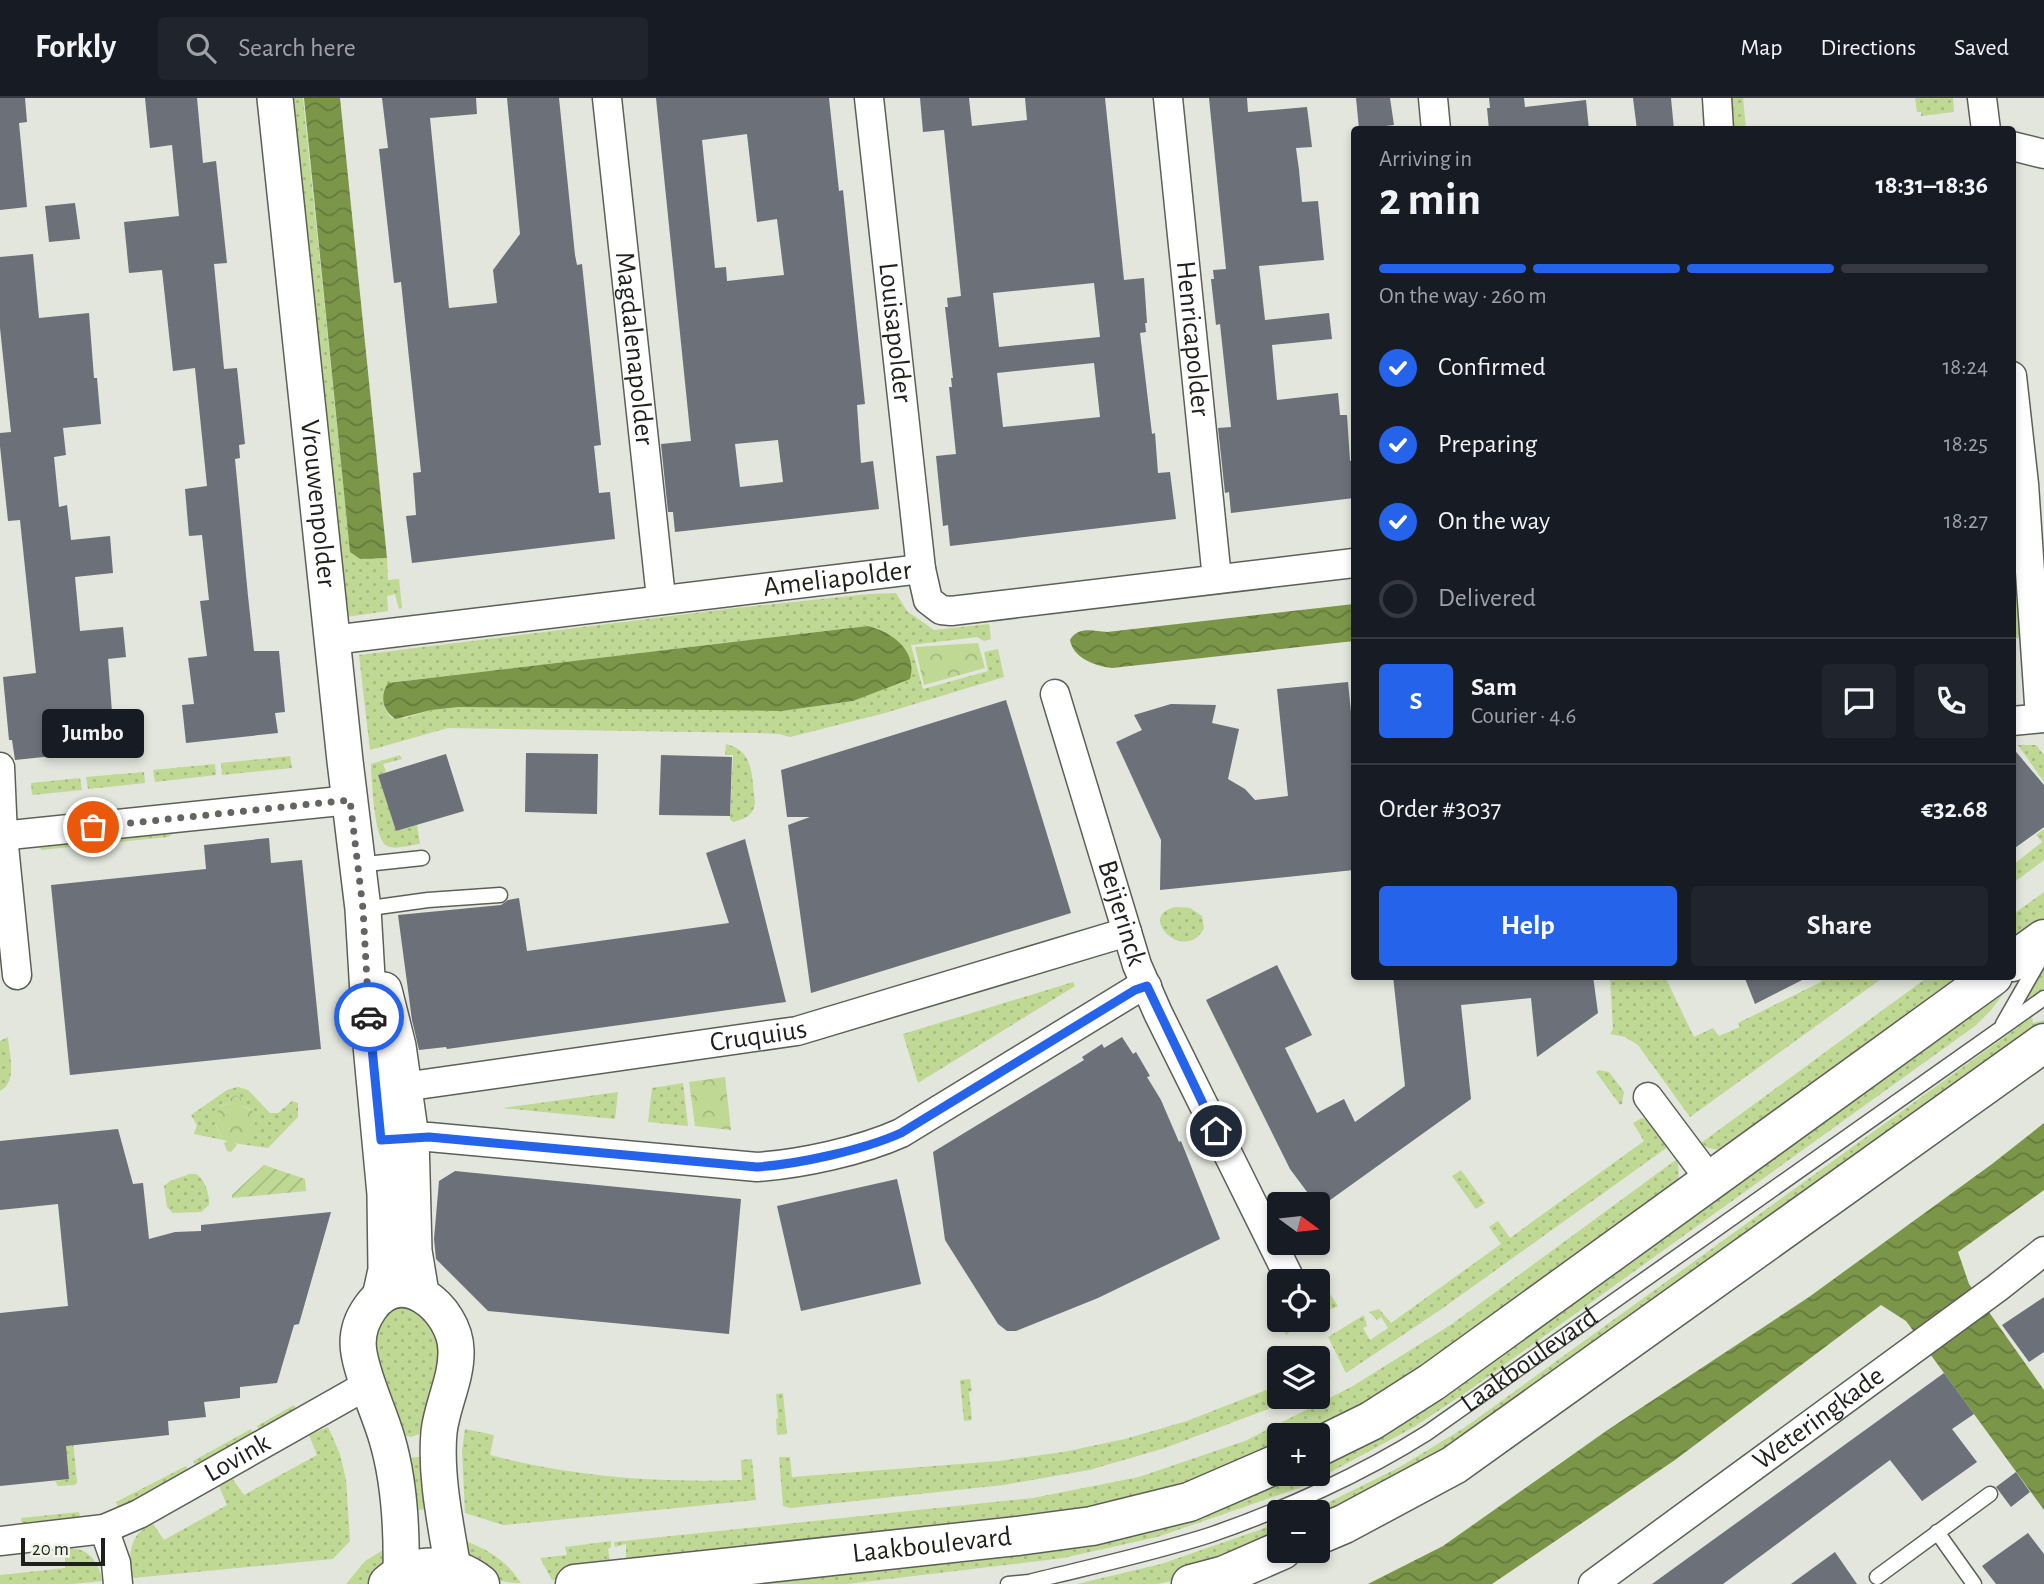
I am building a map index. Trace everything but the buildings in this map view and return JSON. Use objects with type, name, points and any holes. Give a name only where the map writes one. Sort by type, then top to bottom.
[{"type":"main road","points":[[2016,959],[2044,939]]},
{"type":"main road","name":"Laakboulevard","points":[[1330,1441],[1371,1421],[1432,1382],[1987,980]]},
{"type":"main road","name":"Laakboulevard","points":[[1330,1530],[1454,1465],[2044,1043]]},
{"type":"main road","name":"Laakboulevard","points":[[575,1584],[1092,1526],[1189,1502],[1267,1468]]},
{"type":"main road","points":[[1191,1584],[1225,1575],[1267,1557]]},
{"type":"main road","points":[[394,1580],[427,1567],[466,1577]]},
{"type":"street","name":"Vrouwenpolder","points":[[275,98],[357,865],[363,909],[398,1046],[390,1089],[421,1293]]},
{"type":"street","name":"Magdalenapolder","points":[[607,98],[662,598]]},
{"type":"street","name":"Louisapolder","points":[[869,98],[921,569]]},
{"type":"street","name":"Henricapolder","points":[[1168,98],[1217,579]]},
{"type":"street","points":[[1433,98],[1436,126]]},
{"type":"street","points":[[1717,98],[1720,126]]},
{"type":"street","points":[[1982,98],[1986,126]]},
{"type":"street","points":[[2016,147],[2044,154]]},
{"type":"street","points":[[2016,390],[2032,444],[2018,485],[2032,719]]},
{"type":"street","name":"Ameliapolder","points":[[332,640],[662,598],[921,569],[928,600],[942,610],[951,611],[1351,563]]},
{"type":"street","name":"Beijerinck","points":[[1055,694],[1147,986],[1285,1269]]},
{"type":"street","points":[[0,766],[1,836],[17,975]]},
{"type":"street","points":[[1,836],[350,800]]},
{"type":"street","name":"Cruquius","points":[[390,1089],[797,1031],[1128,932]]},
{"type":"street","points":[[396,1139],[429,1137],[757,1167],[783,1165],[883,1142],[1135,990],[1147,986]]},
{"type":"street","points":[[1648,1097],[1711,1181]]},
{"type":"street","name":"Vrouwenpolder","points":[[394,1580],[402,1533],[398,1495],[388,1441],[359,1355],[358,1338],[362,1321],[380,1297],[386,1270],[385,1194],[396,1139]]},
{"type":"street","name":"Weteringkade","points":[[1593,1584],[2044,1251]]},
{"type":"street","points":[[380,1297],[405,1290],[421,1293],[444,1314],[453,1330],[456,1350],[454,1369],[442,1414],[439,1441],[466,1577]]},
{"type":"street","name":"Lovink","points":[[0,1541],[104,1529],[139,1514],[369,1384]]},
{"type":"street","points":[[388,1441],[409,1447],[439,1441]]},
{"type":"street","points":[[104,1529],[116,1563],[118,1584]]},
{"type":"lane","points":[[357,865],[422,858]]},
{"type":"lane","points":[[363,909],[428,900],[500,895]]},
{"type":"lane","name":"Laakboulevard","points":[[1999,1030],[2044,952]]},
{"type":"lane","name":"Laakboulevard","points":[[1008,1584],[1029,1582],[1210,1534],[1323,1490],[1391,1456],[1439,1426],[2044,998]]},
{"type":"lane","points":[[1877,1577],[1990,1494]]},
{"type":"lane","points":[[1937,1532],[1974,1584]]},
{"type":"green space","points":[[288,98],[303,98],[350,551],[360,559],[387,558],[388,580],[399,579],[402,608],[399,609],[395,594],[387,596],[388,611],[346,617]]},
{"type":"green space","points":[[1719,98],[1743,98],[1746,126],[1723,126]]},
{"type":"green space","points":[[1915,98],[1953,98],[1954,112],[1921,116],[1921,112],[1917,112]]},
{"type":"green space","points":[[2016,541],[2022,638],[2016,638]]},
{"type":"green space","points":[[896,593],[907,611],[934,630],[989,624],[991,639],[984,641],[977,637],[911,645],[923,689],[988,671],[984,652],[998,649],[1004,677],[885,713],[790,737],[756,733],[448,728],[370,750],[359,655],[869,594]],"holes":[[[868,626],[879,629],[863,696],[853,701],[782,711],[459,707],[431,710],[405,718],[392,718],[383,701],[388,683]]]},
{"type":"green space","points":[[978,643],[985,668],[924,685],[915,647]]},
{"type":"green space","points":[[726,744],[742,752],[747,759],[752,774],[755,802],[750,814],[733,822],[730,819],[733,755],[725,755]]},
{"type":"green space","points":[[2018,745],[2036,745],[2044,755],[2044,782]]},
{"type":"green space","points":[[400,755],[402,759],[383,764],[386,772],[378,775],[396,831],[417,825],[420,844],[395,848],[387,846],[379,833],[374,810],[371,764]]},
{"type":"green space","points":[[290,756],[292,768],[222,775],[221,763]]},
{"type":"green space","points":[[215,764],[216,775],[155,782],[153,770]]},
{"type":"green space","points":[[144,772],[145,783],[88,789],[86,777]]},
{"type":"green space","points":[[80,778],[82,790],[32,795],[31,783]]},
{"type":"green space","points":[[2044,829],[2044,860],[2016,881],[2016,863],[2042,842],[2036,835]]},
{"type":"green space","points":[[176,832],[168,837],[41,850],[40,844]]},
{"type":"green space","points":[[2044,892],[2044,932],[2016,952],[2016,912]]},
{"type":"green space","points":[[1176,907],[1190,908],[1202,916],[1204,928],[1196,938],[1176,940],[1162,927],[1160,919],[1164,912]]},
{"type":"green space","points":[[2044,964],[2044,989],[2023,1000]]},
{"type":"green space","points":[[1610,980],[1666,980],[1694,1037],[1713,1028],[1719,1036],[1740,1027],[1738,1023],[1821,982],[1820,980],[1880,980],[1690,1117],[1638,1045],[1625,1037],[1610,1034],[1613,1029]]},
{"type":"green space","points":[[1924,980],[1978,980],[1730,1152],[1708,1148],[1701,1143]]},
{"type":"green space","points":[[2014,980],[1975,1026],[1468,1391],[1414,1427],[1330,1472],[1330,1447],[1931,1033]]},
{"type":"green space","points":[[1073,982],[1075,986],[918,1083],[903,1034]]},
{"type":"green space","points":[[2032,1017],[2033,1023],[2044,1020],[2044,1031],[1466,1449],[1330,1521],[1330,1502],[1398,1468],[1464,1428]]},
{"type":"green space","points":[[8,1037],[11,1074],[6,1087],[0,1091],[0,1041]]},
{"type":"green space","points":[[1596,1072],[1609,1072],[1624,1092],[1622,1104],[1620,1105]]},
{"type":"green space","points":[[725,1077],[731,1130],[695,1126],[689,1082]]},
{"type":"green space","points":[[683,1083],[688,1126],[648,1122],[652,1088]]},
{"type":"green space","points":[[238,1087],[248,1090],[270,1113],[278,1113],[292,1101],[298,1103],[298,1117],[268,1148],[239,1144],[251,1133],[255,1122],[250,1109],[241,1105],[241,1098],[236,1095],[230,1098],[229,1104],[221,1106],[215,1124],[223,1140],[194,1134],[197,1125],[191,1115],[227,1090]]},
{"type":"green space","points":[[618,1092],[615,1119],[503,1108]]},
{"type":"green space","points":[[236,1095],[241,1098],[241,1105],[252,1111],[255,1121],[248,1137],[239,1144],[235,1143],[237,1145],[231,1152],[227,1151],[224,1143],[227,1141],[223,1140],[214,1121],[220,1107],[229,1104],[230,1098]]},
{"type":"green space","points":[[1642,1118],[1649,1120],[1669,1146],[1443,1308],[1346,1373],[1328,1337],[1364,1315],[1367,1326],[1363,1328],[1370,1340],[1388,1328],[1381,1317],[1377,1320],[1369,1312],[1379,1309],[1391,1323],[1501,1244],[1489,1227],[1498,1221],[1510,1238],[1644,1141],[1633,1123]]},
{"type":"green space","points":[[1677,1159],[1677,1189],[1673,1199],[1330,1427],[1330,1423],[1280,1423],[1308,1409],[1330,1409],[1330,1398],[1452,1324]]},
{"type":"green space","points":[[264,1165],[305,1179],[306,1191],[232,1198]]},
{"type":"green space","points":[[1461,1170],[1485,1203],[1476,1209],[1452,1176]]},
{"type":"green space","points":[[190,1174],[196,1174],[204,1183],[209,1205],[201,1212],[173,1213],[167,1207],[164,1186]]},
{"type":"green space","points":[[1330,1294],[1338,1306],[1330,1310]]},
{"type":"green space","points":[[399,1305],[422,1312],[443,1344],[425,1432],[411,1437],[401,1434],[374,1361],[376,1322]]},
{"type":"green space","points":[[970,1379],[972,1420],[964,1421],[960,1380]]},
{"type":"green space","points":[[1267,1390],[1268,1409],[1165,1448],[1089,1470],[1003,1485],[790,1508],[783,1506],[779,1457],[790,1457],[792,1477],[999,1461],[1063,1452],[1125,1439],[1187,1421]]},
{"type":"green space","points":[[783,1393],[787,1434],[777,1435],[776,1394]]},
{"type":"green space","points":[[294,1405],[298,1413],[261,1433],[257,1426]]},
{"type":"green space","points":[[328,1427],[340,1454],[346,1480],[350,1541],[333,1559],[132,1578],[132,1546],[145,1528],[153,1524],[164,1540],[227,1505],[219,1486],[232,1478],[244,1495],[317,1455],[309,1435]]},
{"type":"green space","points":[[251,1429],[255,1437],[197,1469],[193,1461]]},
{"type":"green space","points":[[465,1429],[494,1435],[490,1455],[552,1469],[615,1477],[742,1480],[741,1460],[752,1459],[756,1500],[503,1525],[465,1513],[462,1451]]},
{"type":"green space","points":[[1267,1430],[1267,1461],[1140,1506],[752,1558],[552,1580],[540,1558],[567,1555],[565,1547],[611,1541],[611,1547],[608,1549],[610,1562],[626,1560],[626,1544],[615,1547],[614,1542],[1033,1498],[1139,1477],[1245,1441]]},
{"type":"green space","points":[[72,1431],[77,1482],[75,1485],[58,1486],[55,1481],[69,1479],[64,1432]]},
{"type":"green space","points":[[429,1456],[428,1509],[407,1511],[408,1458]]},
{"type":"green space","points":[[186,1466],[190,1473],[119,1511],[116,1502]]},
{"type":"green space","points":[[1267,1476],[1267,1486],[1305,1486],[1157,1537],[1063,1558],[847,1584],[656,1584]]},
{"type":"green space","points":[[79,1512],[81,1520],[22,1527],[21,1518]]},
{"type":"green space","points":[[1267,1527],[1267,1547],[1176,1580],[1158,1584],[1077,1584],[1161,1564]]},
{"type":"green space","points":[[456,1538],[493,1554],[521,1583],[498,1580],[482,1571]]},
{"type":"green space","points":[[388,1547],[394,1548],[372,1584],[346,1584],[365,1561]]},
{"type":"green space","points":[[65,1548],[80,1550],[91,1556],[102,1581],[73,1584],[0,1584],[0,1575],[65,1568]]},
{"type":"water","points":[[304,98],[340,98],[387,558],[360,559],[350,552]]},
{"type":"water","points":[[1351,604],[1351,641],[1112,668],[1080,656],[1075,652],[1070,640],[1077,633],[1086,630],[1107,632]]},
{"type":"water","points":[[868,626],[886,633],[901,644],[910,660],[910,679],[853,701],[782,711],[459,707],[431,710],[396,719],[385,708],[383,698],[388,683]]},
{"type":"water","points":[[2044,1123],[2044,1190],[1958,1252],[1969,1284],[2044,1390],[2044,1510],[1906,1321],[1881,1305],[1675,1460],[1492,1584],[1368,1584],[1443,1546],[1609,1429],[1809,1297]]},
{"type":"way so far","points":[[93,827],[350,800],[363,909],[369,1017]]},
{"type":"place","name":"Jumbo","points":[[93,827]]},
{"type":"route","points":[[369,1017],[381,1140],[429,1137],[757,1167],[783,1165],[883,1142],[1135,990],[1147,986],[1216,1131]]}]
